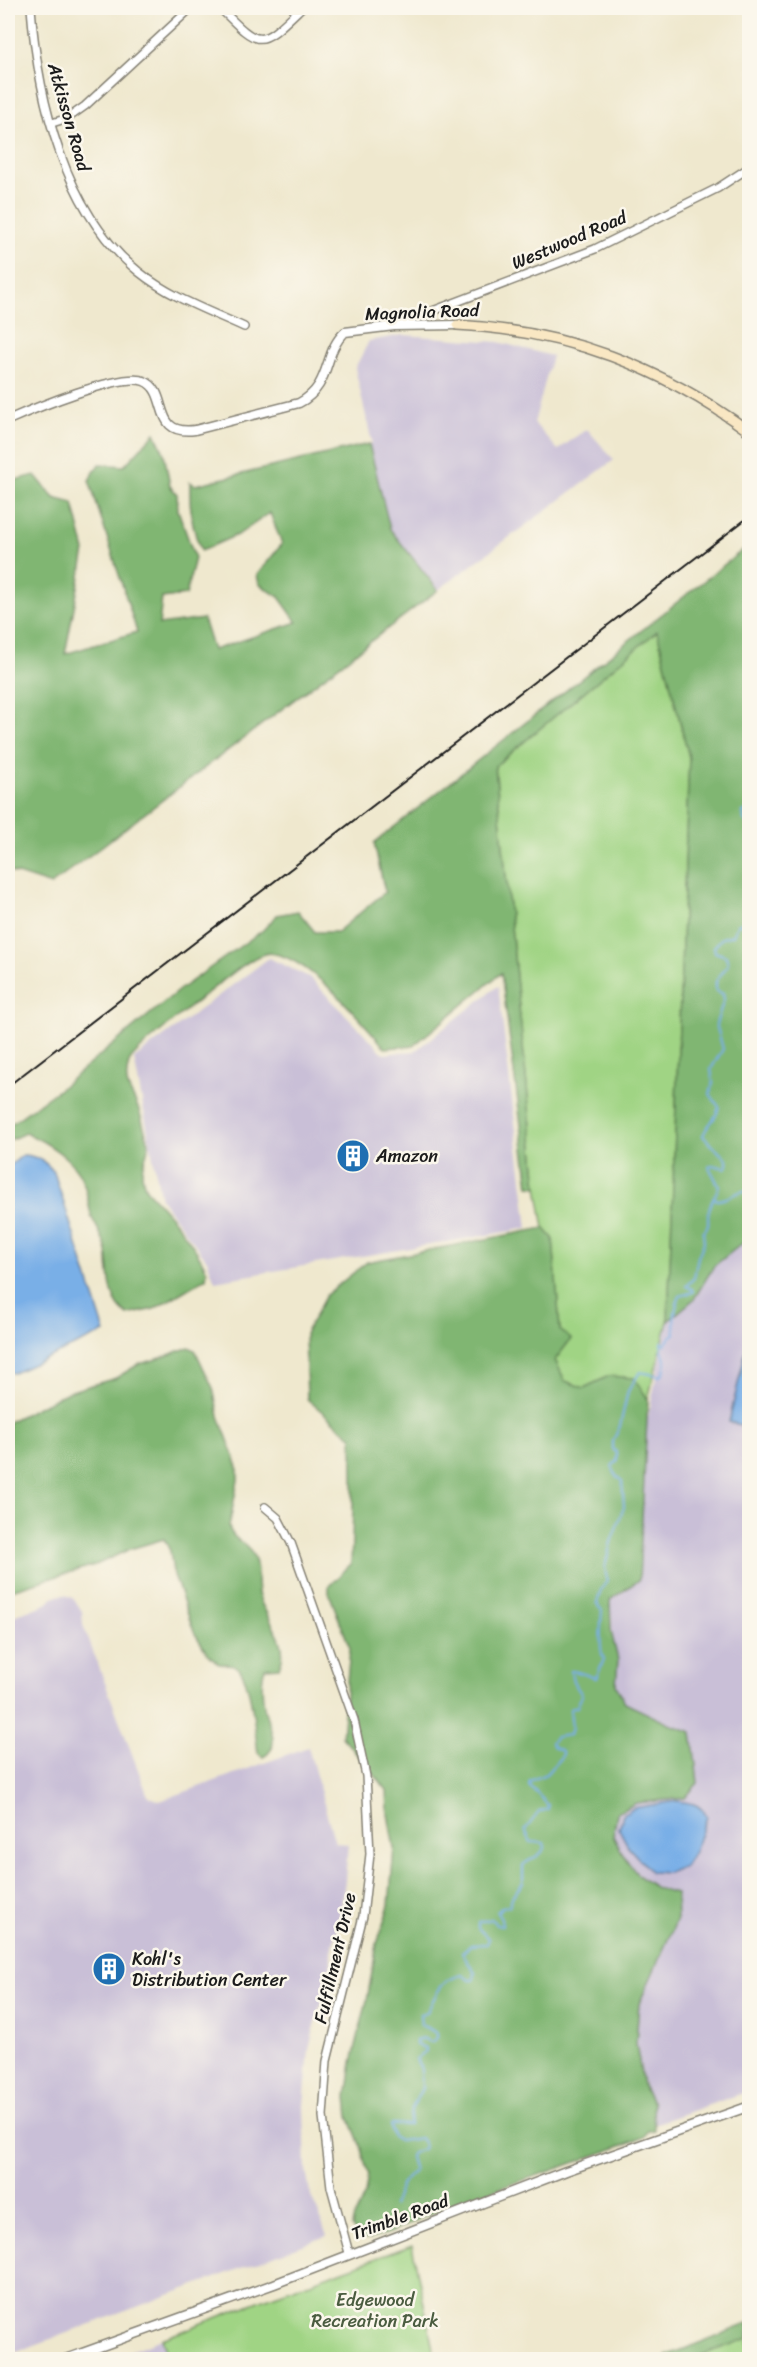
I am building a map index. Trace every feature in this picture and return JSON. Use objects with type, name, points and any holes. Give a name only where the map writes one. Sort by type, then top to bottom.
[{"type":"main road","name":"Magnolia Road","points":[[457,325],[531,332],[599,351],[630,363],[684,390],[750,432]]},
{"type":"street","name":"Atkisson Road","points":[[31,8],[37,56],[61,155],[80,199],[94,222],[125,259],[160,286],[244,327]]},
{"type":"street","points":[[52,123],[68,118],[85,106],[191,8]]},
{"type":"street","points":[[220,8],[248,35],[260,39],[275,33],[301,8]]},
{"type":"street","name":"Westwood Road","points":[[394,326],[595,249],[718,188],[750,167]]},
{"type":"street","name":"Magnolia Road","points":[[8,420],[75,394],[116,382],[135,380],[145,381],[154,388],[168,423],[176,429],[195,430],[299,403],[316,391],[336,345],[345,332],[394,326],[457,325]]},
{"type":"street","name":"Fulfillment Drive","points":[[265,1508],[278,1518],[291,1543],[354,1720],[366,1776],[370,1854],[364,1906],[327,2061],[322,2116],[331,2187],[350,2253]]},
{"type":"street","name":"Trimble Road","points":[[63,2360],[274,2284],[566,2171],[750,2106]]},
{"type":"shaded area","points":[[403,335],[498,342],[552,356],[534,423],[558,450],[587,429],[614,460],[438,590],[390,529],[369,444],[372,443],[355,368],[369,341]]},
{"type":"shaded area","points":[[269,958],[309,977],[384,1054],[415,1051],[498,986],[528,1228],[215,1281],[207,1260],[161,1199],[134,1059]]},
{"type":"shaded area","points":[[749,1237],[749,2091],[651,2125],[636,2043],[639,2004],[677,1919],[676,1894],[663,1891],[641,1879],[627,1862],[612,1836],[617,1813],[636,1803],[685,1798],[692,1732],[625,1703],[616,1685],[610,1600],[639,1580],[647,1422],[668,1321],[694,1299],[714,1266]]},
{"type":"shaded area","name":"Kohl's Distribution Center","points":[[55,1596],[72,1597],[82,1611],[83,1625],[148,1796],[160,1801],[308,1747],[335,1843],[348,1844],[345,1881],[331,1951],[331,1963],[309,2049],[304,2106],[306,2170],[309,2188],[327,2236],[8,2355],[8,1618],[44,1605]]},
{"type":"shaded area","points":[[162,2339],[169,2359],[106,2360]]},
{"type":"green space","points":[[155,433],[164,453],[170,486],[177,494],[178,510],[195,558],[186,595],[162,598],[159,625],[203,619],[213,650],[297,622],[279,597],[259,584],[257,575],[282,544],[270,513],[239,534],[201,551],[192,517],[190,482],[195,485],[369,444],[390,529],[438,590],[51,885],[8,871],[8,802],[10,798],[8,796],[8,476],[16,480],[35,475],[54,498],[73,503],[85,551],[65,654],[137,632],[89,480],[99,464],[124,466]]},
{"type":"green space","points":[[749,545],[749,1238],[714,1266],[694,1299],[668,1321],[689,757],[657,631],[495,766],[537,1187],[529,1186],[501,973],[413,1046],[385,1048],[363,1022],[320,979],[289,959],[269,953],[261,955],[186,1010],[147,1043],[129,1063],[127,1084],[139,1110],[148,1141],[142,1173],[146,1189],[188,1238],[207,1271],[206,1278],[154,1309],[128,1315],[121,1309],[113,1295],[106,1248],[92,1218],[86,1191],[74,1166],[59,1152],[33,1136],[25,1133],[8,1141],[8,1126],[58,1090],[179,990],[263,930],[277,915],[298,911],[315,932],[337,932],[385,892],[374,843]]},
{"type":"green space","points":[[657,631],[689,757],[668,1321],[648,1399],[633,1378],[609,1376],[584,1388],[565,1381],[555,1360],[560,1330],[553,1238],[544,1228],[537,1187],[495,766]]},
{"type":"green space","points":[[544,1228],[553,1238],[560,1330],[571,1339],[555,1360],[565,1381],[584,1388],[609,1376],[634,1378],[648,1399],[639,1580],[610,1600],[611,1631],[618,1660],[616,1685],[625,1703],[692,1732],[698,1783],[685,1798],[636,1803],[617,1813],[613,1836],[637,1874],[653,1886],[676,1894],[677,1919],[639,2004],[636,2043],[643,2086],[653,2103],[654,2130],[648,2131],[644,2137],[619,2147],[441,2209],[386,2234],[363,2239],[352,2227],[365,2194],[368,2174],[349,2117],[347,2097],[352,2062],[367,2000],[377,1944],[389,1905],[394,1848],[388,1814],[387,1790],[342,1737],[350,1648],[329,1593],[329,1586],[351,1564],[352,1437],[307,1399],[305,1334],[326,1295],[367,1262]]},
{"type":"green space","points":[[189,1347],[195,1350],[213,1388],[219,1416],[238,1467],[238,1480],[229,1527],[233,1535],[250,1551],[255,1560],[259,1597],[282,1649],[279,1667],[265,1668],[263,1677],[262,1692],[265,1713],[273,1741],[269,1752],[263,1757],[258,1753],[250,1698],[244,1677],[236,1666],[219,1664],[207,1653],[194,1632],[173,1572],[170,1551],[164,1539],[130,1549],[98,1564],[8,1591],[8,1422],[68,1392],[116,1378],[139,1364]]},
{"type":"green space","name":"Edgewood Recreation Park","points":[[412,2245],[435,2359],[169,2359],[162,2339]]},
{"type":"green space","points":[[749,2323],[749,2338],[691,2359],[668,2359],[666,2356]]},
{"type":"green space","points":[[749,2330],[749,2359],[670,2359]]},
{"type":"water","points":[[23,1155],[40,1160],[54,1172],[105,1332],[14,1373],[8,1372],[8,1167]]},
{"type":"water","points":[[749,1337],[749,1423],[741,1425],[729,1422]]},
{"type":"water","points":[[677,1801],[695,1805],[707,1817],[694,1852],[685,1866],[668,1873],[651,1872],[629,1848],[619,1829],[623,1815],[634,1808]]},
{"type":"waterway","points":[[750,696],[750,714]]},
{"type":"waterway","points":[[750,809],[743,812],[744,820],[750,826]]},
{"type":"waterway","points":[[393,2206],[402,2183],[414,2171],[410,2157],[413,2153],[423,2149],[424,2144],[420,2138],[399,2141],[393,2137],[390,2125],[409,2125],[411,2110],[422,2088],[421,2069],[416,2059],[426,2051],[426,2048],[416,2045],[416,2041],[422,2038],[431,2042],[437,2038],[437,2033],[421,2025],[420,2014],[427,2012],[443,1984],[448,1980],[462,1975],[474,1980],[475,1973],[462,1953],[471,1945],[487,1944],[489,1939],[478,1928],[478,1922],[492,1919],[496,1925],[502,1926],[497,1912],[502,1907],[509,1906],[513,1895],[523,1883],[523,1865],[545,1848],[544,1843],[531,1842],[525,1830],[539,1812],[548,1809],[548,1805],[529,1785],[530,1781],[546,1774],[562,1756],[562,1751],[554,1747],[551,1742],[556,1737],[570,1735],[572,1727],[570,1709],[577,1707],[582,1695],[573,1681],[571,1671],[596,1678],[604,1659],[600,1643],[602,1610],[597,1603],[607,1581],[605,1567],[611,1542],[624,1507],[622,1481],[616,1476],[612,1466],[617,1461],[613,1441],[620,1426],[628,1391],[640,1372],[661,1376],[664,1371],[665,1363],[661,1342],[665,1345],[675,1334],[674,1315],[680,1296],[693,1292],[686,1286],[694,1278],[704,1242],[703,1232],[708,1224],[708,1213],[719,1186],[709,1167],[713,1165],[725,1168],[727,1166],[727,1160],[703,1136],[719,1107],[710,1094],[713,1083],[711,1069],[723,1049],[716,1024],[724,999],[723,994],[716,991],[716,981],[728,965],[726,956],[715,952],[714,947],[722,938],[733,935],[737,925],[750,920]]},
{"type":"waterway","points":[[715,1198],[720,1200],[744,1191],[750,1195]]},
{"type":"railway","points":[[8,1086],[750,516]]},
{"type":"place","name":"Amazon","points":[[353,1156]]},
{"type":"place","name":"Kohl's Distribution Center","points":[[109,1969]]}]
